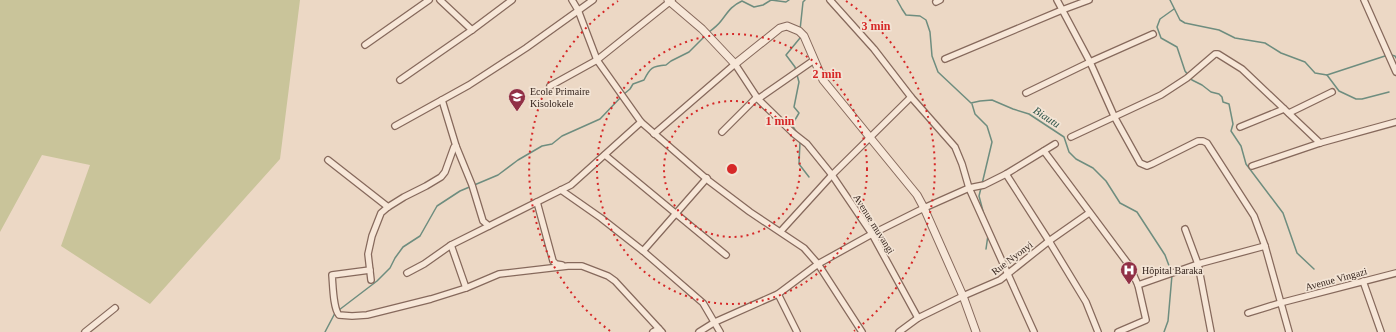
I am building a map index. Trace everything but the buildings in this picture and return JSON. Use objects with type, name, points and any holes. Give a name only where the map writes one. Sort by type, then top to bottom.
[{"type":"street","points":[[365,45],[429,0]]},
{"type":"street","points":[[440,0],[472,30]]},
{"type":"street","points":[[400,80],[512,0]]},
{"type":"street","points":[[572,0],[578,10],[597,60],[641,122],[706,178],[750,212],[781,231],[804,248],[818,264],[862,332]]},
{"type":"street","points":[[395,126],[469,85],[526,48],[592,0]]},
{"type":"street","points":[[830,0],[955,147],[969,188],[988,233],[1008,273],[1034,332]]},
{"type":"street","points":[[1057,0],[1090,62],[1115,118],[1140,163],[1143,165],[1152,164],[1198,141],[1207,143],[1254,216],[1265,246],[1289,332]]},
{"type":"street","points":[[945,59],[1089,0]]},
{"type":"street","points":[[1364,0],[1396,72]]},
{"type":"street","points":[[550,86],[597,60],[670,1],[707,34],[735,64]]},
{"type":"street","points":[[654,134],[735,64],[780,28],[787,26],[799,32],[804,36],[823,80],[917,195],[963,296],[976,332]]},
{"type":"street","points":[[1026,92],[1153,34]]},
{"type":"street","points":[[1071,137],[1115,118],[1160,95],[1189,76],[1215,54],[1218,54],[1242,69],[1320,143]]},
{"type":"street","points":[[722,132],[757,98],[814,60]]},
{"type":"street","name":"Avenue muvangi","points":[[735,64],[757,98],[793,134],[808,144],[832,175],[872,234],[918,318]]},
{"type":"street","points":[[1240,127],[1286,111],[1332,92]]},
{"type":"street","points":[[781,231],[832,175],[911,96]]},
{"type":"street","points":[[442,100],[456,146],[472,186],[483,221],[488,226]]},
{"type":"street","points":[[407,273],[424,264],[451,244],[572,185],[641,122]]},
{"type":"street","points":[[1252,166],[1320,143],[1396,122]]},
{"type":"street","points":[[699,332],[715,322],[778,294],[818,264],[872,234],[924,208],[969,188],[982,185],[1006,174],[1055,144]]},
{"type":"street","points":[[371,280],[368,254],[372,236],[381,213],[412,192],[441,177],[445,172],[454,147],[456,146]]},
{"type":"street","points":[[1044,151],[1129,265],[1138,285],[1146,320],[1118,332]]},
{"type":"street","points":[[605,155],[726,255]]},
{"type":"street","points":[[328,160],[388,207]]},
{"type":"street","points":[[1006,174],[1086,302],[1098,332]]},
{"type":"street","points":[[643,251],[706,178]]},
{"type":"street","points":[[561,190],[601,218],[643,251],[703,304],[720,332]]},
{"type":"street","points":[[537,202],[553,261],[556,264],[568,266]]},
{"type":"street","name":"Rue Nyonyi","points":[[899,332],[918,318],[1000,280],[1049,241],[1090,213]]},
{"type":"street","points":[[1185,229],[1198,264],[1211,332]]},
{"type":"street","points":[[451,244],[466,288]]},
{"type":"street","points":[[1138,285],[1198,264],[1265,246]]},
{"type":"street","points":[[370,270],[332,275],[336,312],[339,315],[367,315],[466,288],[499,274],[568,266],[582,266],[608,276],[615,281],[661,330],[653,332]]},
{"type":"street","name":"Avenue Vingazi","points":[[1248,313],[1280,303],[1396,273]]},
{"type":"street","points":[[1363,282],[1381,332]]},
{"type":"street","points":[[778,294],[797,332]]},
{"type":"street","points":[[85,332],[115,308]]},
{"type":"shaded area","points":[[0,0],[300,0],[280,159],[150,304],[61,246],[90,165],[42,155],[0,232]]},
{"type":"waterway","points":[[709,32],[718,24],[732,7],[742,1],[754,7],[763,5],[771,0],[786,2],[789,0]]},
{"type":"waterway","points":[[800,30],[803,2],[805,0]]},
{"type":"waterway","name":"Biautu","points":[[897,0],[906,15],[920,16],[926,20],[930,32],[932,56],[938,72],[971,103],[992,100],[1029,114],[1064,137],[1069,152],[1076,159],[1093,168],[1106,181],[1120,203],[1137,212],[1165,255],[1171,271]]},
{"type":"waterway","points":[[1170,0],[1180,20],[1185,23],[1219,30],[1235,38],[1265,43],[1281,53],[1305,62],[1315,73],[1327,75],[1339,91],[1356,99],[1362,99],[1389,92]]},
{"type":"waterway","points":[[1174,9],[1160,19],[1157,27],[1161,38],[1177,47],[1185,71],[1192,80],[1211,92],[1219,94],[1222,97],[1223,102],[1229,104],[1233,124],[1231,131],[1241,146],[1246,164],[1283,213],[1297,253],[1314,269]]},
{"type":"waterway","points":[[796,71],[795,67],[786,55],[800,38],[800,35]]},
{"type":"waterway","points":[[624,94],[633,84],[644,80],[652,68],[666,65],[689,52],[705,36]]},
{"type":"waterway","points":[[1327,75],[1388,55]]},
{"type":"waterway","points":[[1391,55],[1395,56],[1396,58]]},
{"type":"waterway","points":[[797,75],[799,82],[794,107],[799,113],[792,125],[797,133]]},
{"type":"waterway","points":[[339,310],[377,281],[390,268],[403,247],[420,236],[437,206],[460,191],[498,175],[518,160],[542,146],[552,144],[562,136],[600,119],[621,97]]},
{"type":"waterway","points":[[972,104],[975,114],[987,126],[992,142],[982,184]]},
{"type":"waterway","points":[[800,142],[799,164],[809,177]]},
{"type":"waterway","points":[[981,188],[979,196],[984,215]]},
{"type":"waterway","points":[[986,249],[988,235]]},
{"type":"waterway","name":"Biautu","points":[[1164,332],[1168,321],[1172,275]]},
{"type":"waterway","points":[[325,332],[335,313]]},
{"type":"place","name":"Ecole Primaire Kisolokele","points":[[517,112]]},
{"type":"place","name":"Hôpital Baraka","points":[[1129,285]]}]
